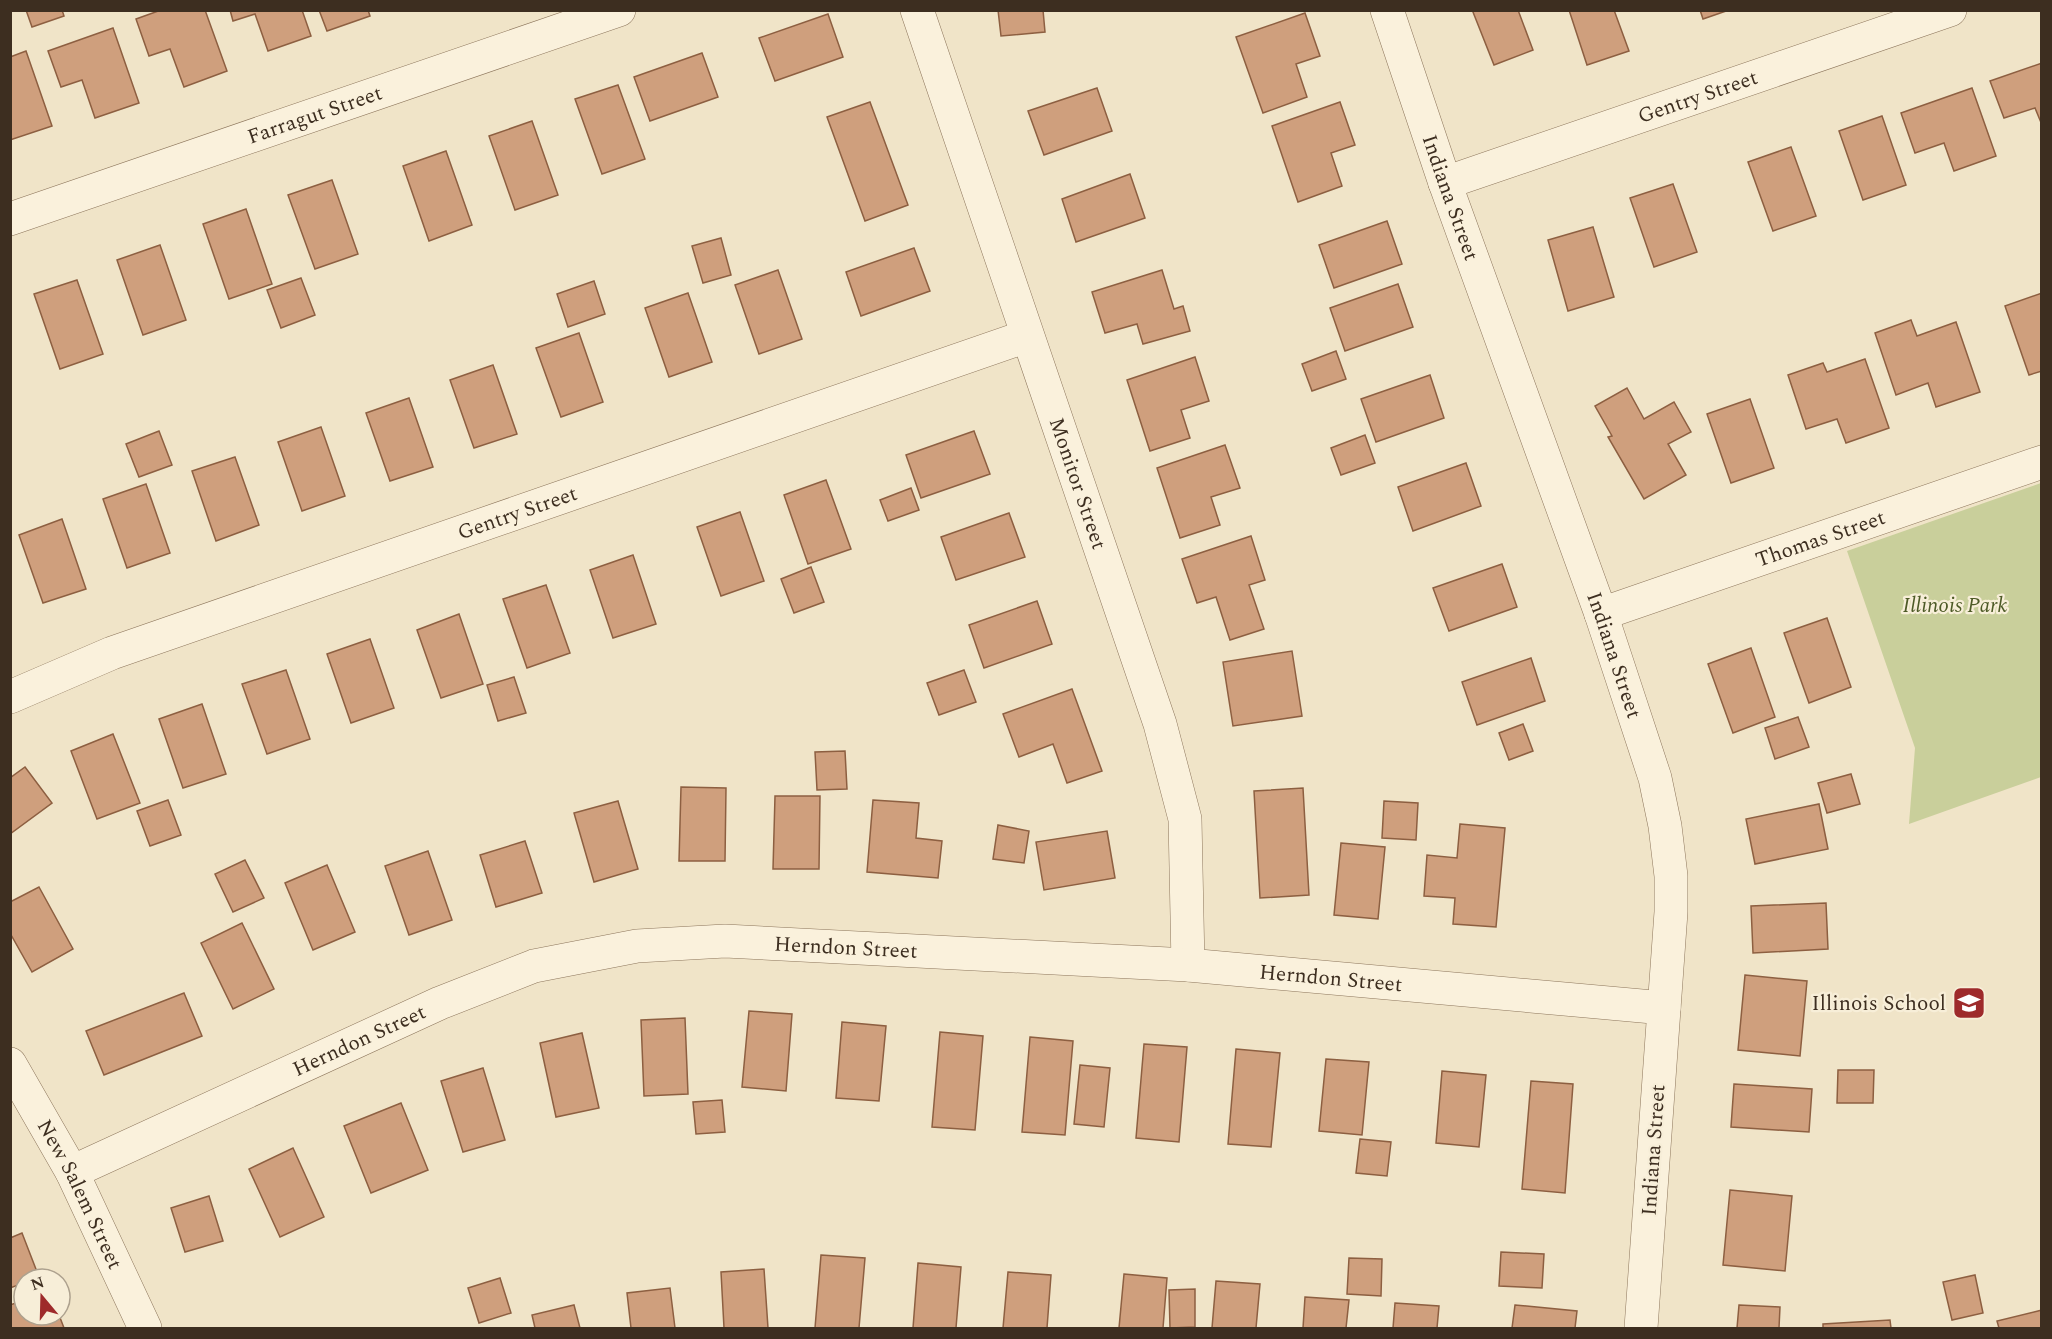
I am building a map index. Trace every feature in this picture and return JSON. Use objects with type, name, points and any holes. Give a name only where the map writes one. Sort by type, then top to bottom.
[{"type":"street","name":"Farragut Street","points":[[10,219],[619,10]]},
{"type":"street","name":"Monitor Street","points":[[918,10],[1160,724],[1185,819],[1188,964]]},
{"type":"street","name":"Indiana Street","points":[[1387,10],[1445,183],[1601,614],[1655,778],[1665,826],[1671,876],[1671,912],[1641,1329]]},
{"type":"street","name":"Gentry Street","points":[[1445,183],[1950,10]]},
{"type":"street","name":"Gentry Street","points":[[10,697],[112,653],[1027,336]]},
{"type":"street","name":"Thomas Street","points":[[1601,614],[2042,462]]},
{"type":"street","name":"Herndon Street","points":[[72,1172],[440,1003],[534,966],[637,946],[725,941],[1188,964],[1664,1008]]},
{"type":"street","name":"New Salem Street","points":[[10,1064],[72,1172],[145,1329]]},
{"type":"green space","name":"Illinois Park","points":[[2041,483],[2041,777],[1909,824],[1915,748],[1847,551]]},
{"type":"building","points":[[26,10],[62,10],[64,16],[32,27]]},
{"type":"building","points":[[161,10],[205,10],[227,71],[184,87],[170,49],[149,56],[136,19]]},
{"type":"building","points":[[230,10],[302,10],[311,36],[268,51],[255,14],[233,21]]},
{"type":"building","points":[[319,10],[368,10],[370,16],[327,31]]},
{"type":"building","points":[[998,10],[1043,10],[1045,32],[1001,36]]},
{"type":"building","points":[[1476,10],[1518,10],[1533,50],[1494,65],[1473,12]]},
{"type":"building","points":[[1569,10],[1614,10],[1629,51],[1587,65]]},
{"type":"building","points":[[1700,10],[1729,10],[1703,19]]},
{"type":"building","points":[[1305,13],[1320,56],[1296,64],[1307,97],[1263,113],[1236,37]]},
{"type":"building","points":[[828,14],[843,57],[775,81],[759,38]]},
{"type":"building","points":[[113,28],[139,103],[95,118],[82,80],[61,87],[48,51]]},
{"type":"building","points":[[26,51],[52,126],[10,140],[10,57]]},
{"type":"building","points":[[702,53],[718,97],[650,121],[634,77]]},
{"type":"building","points":[[2042,63],[2042,125],[2035,108],[2004,118],[1990,81]]},
{"type":"building","points":[[618,85],[645,159],[602,174],[575,99]]},
{"type":"building","points":[[1097,88],[1112,131],[1044,155],[1028,111]]},
{"type":"building","points":[[1972,88],[1996,156],[1954,171],[1944,143],[1915,153],[1901,113]]},
{"type":"building","points":[[870,102],[908,205],[865,221],[827,117]]},
{"type":"building","points":[[1340,102],[1355,145],[1331,153],[1342,186],[1298,202],[1272,126]]},
{"type":"building","points":[[1882,116],[1906,185],[1863,200],[1839,131]]},
{"type":"building","points":[[532,121],[558,195],[515,210],[489,136]]},
{"type":"building","points":[[1791,147],[1816,216],[1773,231],[1748,162]]},
{"type":"building","points":[[446,151],[472,225],[429,241],[403,166]]},
{"type":"building","points":[[1130,174],[1145,218],[1076,242],[1062,199]]},
{"type":"building","points":[[332,180],[358,254],[315,269],[288,195]]},
{"type":"building","points":[[1673,184],[1697,252],[1654,267],[1630,198]]},
{"type":"building","points":[[246,209],[272,284],[229,299],[203,224]]},
{"type":"building","points":[[1387,221],[1402,264],[1334,288],[1319,245]]},
{"type":"building","points":[[1593,227],[1614,297],[1568,311],[1548,240]]},
{"type":"building","points":[[721,238],[731,275],[703,283],[692,246]]},
{"type":"building","points":[[160,245],[186,320],[143,335],[117,260]]},
{"type":"building","points":[[914,248],[930,291],[861,316],[846,272]]},
{"type":"building","points":[[778,270],[802,339],[759,354],[735,285]]},
{"type":"building","points":[[1162,270],[1174,309],[1183,306],[1190,331],[1143,344],[1137,324],[1105,333],[1092,292]]},
{"type":"building","points":[[301,278],[315,315],[281,328],[267,290]]},
{"type":"building","points":[[77,280],[103,354],[60,369],[34,294]]},
{"type":"building","points":[[594,281],[605,314],[568,327],[557,294]]},
{"type":"building","points":[[1398,284],[1413,327],[1345,351],[1330,308]]},
{"type":"building","points":[[688,293],[712,362],[669,377],[645,308]]},
{"type":"building","points":[[2042,293],[2042,371],[2029,375],[2005,306]]},
{"type":"building","points":[[1911,320],[1917,336],[1956,322],[1980,392],[1936,407],[1928,383],[1896,395],[1875,333]]},
{"type":"building","points":[[579,333],[603,402],[561,417],[536,348]]},
{"type":"building","points":[[1336,351],[1346,379],[1312,391],[1302,364]]},
{"type":"building","points":[[1195,357],[1209,401],[1181,410],[1190,438],[1150,451],[1127,380]]},
{"type":"building","points":[[1865,359],[1889,428],[1846,443],[1837,419],[1806,429],[1788,375],[1823,363],[1827,372]]},
{"type":"building","points":[[493,365],[517,434],[474,448],[450,380]]},
{"type":"building","points":[[1430,375],[1444,418],[1376,442],[1361,399]]},
{"type":"building","points":[[1627,388],[1644,419],[1674,402],[1691,432],[1668,444],[1686,475],[1644,499],[1608,437],[1612,436],[1595,406]]},
{"type":"building","points":[[409,398],[433,467],[390,481],[366,413]]},
{"type":"building","points":[[1750,399],[1774,468],[1731,483],[1707,414]]},
{"type":"building","points":[[321,427],[345,496],[302,511],[278,442]]},
{"type":"building","points":[[159,431],[172,465],[139,477],[126,444]]},
{"type":"building","points":[[974,431],[990,474],[921,498],[906,455]]},
{"type":"building","points":[[1365,435],[1375,463],[1341,475],[1331,448]]},
{"type":"building","points":[[1225,445],[1240,488],[1211,497],[1220,525],[1180,538],[1157,468]]},
{"type":"building","points":[[235,457],[259,525],[216,541],[192,471]]},
{"type":"building","points":[[1466,463],[1481,506],[1413,531],[1398,487]]},
{"type":"building","points":[[826,480],[851,549],[808,564],[784,495]]},
{"type":"building","points":[[146,484],[170,553],[127,568],[103,499]]},
{"type":"building","points":[[911,488],[919,510],[888,521],[880,500]]},
{"type":"building","points":[[740,512],[764,581],[721,596],[697,527]]},
{"type":"building","points":[[1009,513],[1025,557],[956,580],[941,537]]},
{"type":"building","points":[[62,519],[86,589],[43,603],[19,535]]},
{"type":"building","points":[[1251,536],[1265,580],[1249,585],[1264,629],[1230,640],[1216,597],[1197,603],[1182,559]]},
{"type":"building","points":[[633,555],[656,624],[613,638],[590,570]]},
{"type":"building","points":[[1502,564],[1517,607],[1449,631],[1433,588]]},
{"type":"building","points":[[811,567],[824,602],[794,613],[781,579]]},
{"type":"building","points":[[546,585],[570,653],[527,668],[503,599]]},
{"type":"building","points":[[1037,601],[1052,644],[984,668],[969,625]]},
{"type":"building","points":[[459,614],[483,684],[441,698],[417,630]]},
{"type":"building","points":[[1827,618],[1851,687],[1809,703],[1784,633]]},
{"type":"building","points":[[370,639],[394,708],[351,723],[327,654]]},
{"type":"building","points":[[1751,648],[1775,717],[1733,733],[1708,664]]},
{"type":"building","points":[[1292,651],[1302,716],[1233,726],[1223,662]]},
{"type":"building","points":[[1531,658],[1545,701],[1477,725],[1462,682]]},
{"type":"building","points":[[286,670],[310,739],[267,754],[242,684]]},
{"type":"building","points":[[964,670],[976,702],[939,715],[927,683]]},
{"type":"building","points":[[514,677],[526,713],[498,721],[487,685]]},
{"type":"building","points":[[1072,689],[1102,771],[1067,783],[1053,744],[1019,757],[1003,714]]},
{"type":"building","points":[[202,704],[226,774],[183,788],[159,719]]},
{"type":"building","points":[[1798,717],[1809,747],[1775,759],[1765,728]]},
{"type":"building","points":[[1523,724],[1533,751],[1509,760],[1499,733]]},
{"type":"building","points":[[113,734],[140,803],[97,819],[71,751]]},
{"type":"building","points":[[845,751],[847,789],[817,790],[815,752]]},
{"type":"building","points":[[25,767],[52,803],[10,834],[10,778]]},
{"type":"building","points":[[1851,774],[1860,804],[1827,813],[1818,783]]},
{"type":"building","points":[[681,787],[726,788],[725,861],[679,861]]},
{"type":"building","points":[[1303,788],[1309,895],[1260,898],[1254,791]]},
{"type":"building","points":[[775,796],[820,796],[819,869],[773,869]]},
{"type":"building","points":[[168,800],[181,835],[150,846],[137,811]]},
{"type":"building","points":[[873,800],[919,803],[916,838],[942,841],[938,878],[867,872]]},
{"type":"building","points":[[618,801],[638,869],[594,882],[574,813]]},
{"type":"building","points":[[1384,801],[1418,803],[1416,840],[1382,838]]},
{"type":"building","points":[[1819,804],[1828,849],[1755,864],[1746,819]]},
{"type":"building","points":[[1460,824],[1505,828],[1496,927],[1453,924],[1455,898],[1424,896],[1427,855],[1457,858]]},
{"type":"building","points":[[998,825],[1029,831],[1024,863],[993,859]]},
{"type":"building","points":[[1107,831],[1115,878],[1044,890],[1036,842]]},
{"type":"building","points":[[525,841],[542,893],[496,907],[480,855]]},
{"type":"building","points":[[1341,843],[1385,847],[1378,919],[1334,915]]},
{"type":"building","points":[[428,851],[452,920],[409,935],[385,866]]},
{"type":"building","points":[[245,860],[264,898],[233,912],[215,874]]},
{"type":"building","points":[[327,865],[355,932],[313,950],[285,883]]},
{"type":"building","points":[[39,887],[73,949],[32,972],[10,933],[10,902]]},
{"type":"building","points":[[1826,903],[1828,949],[1753,953],[1751,906]]},
{"type":"building","points":[[242,923],[274,989],[233,1009],[201,943]]},
{"type":"building","points":[[1745,975],[1807,981],[1800,1056],[1738,1050]]},
{"type":"building","points":[[184,993],[202,1036],[104,1075],[86,1031]]},
{"type":"building","points":[[749,1011],[792,1014],[786,1091],[742,1087]]},
{"type":"building","points":[[685,1018],[688,1094],[644,1096],[641,1020]]},
{"type":"building","points":[[842,1022],[886,1026],[879,1101],[836,1098]]},
{"type":"building","points":[[940,1032],[983,1036],[975,1130],[932,1127]]},
{"type":"building","points":[[582,1033],[599,1108],[556,1117],[540,1043]]},
{"type":"building","points":[[1030,1037],[1073,1041],[1065,1135],[1022,1132]]},
{"type":"building","points":[[1144,1044],[1187,1047],[1179,1142],[1136,1138]]},
{"type":"building","points":[[1236,1049],[1280,1053],[1271,1147],[1228,1144]]},
{"type":"building","points":[[1326,1059],[1369,1062],[1362,1135],[1319,1131]]},
{"type":"building","points":[[1080,1065],[1110,1068],[1104,1127],[1074,1124]]},
{"type":"building","points":[[483,1068],[505,1140],[463,1152],[441,1081]]},
{"type":"building","points":[[1838,1070],[1874,1070],[1873,1103],[1837,1103]]},
{"type":"building","points":[[1442,1071],[1486,1075],[1479,1147],[1436,1143]]},
{"type":"building","points":[[1531,1081],[1573,1084],[1565,1193],[1522,1189]]},
{"type":"building","points":[[1734,1084],[1812,1089],[1809,1132],[1731,1127]]},
{"type":"building","points":[[722,1100],[725,1132],[696,1134],[693,1102]]},
{"type":"building","points":[[401,1103],[428,1170],[371,1193],[344,1126]]},
{"type":"building","points":[[1360,1139],[1391,1142],[1387,1176],[1356,1173]]},
{"type":"building","points":[[293,1148],[324,1217],[280,1237],[249,1169]]},
{"type":"building","points":[[1730,1190],[1792,1196],[1785,1271],[1723,1265]]},
{"type":"building","points":[[209,1196],[223,1241],[185,1252],[171,1208]]},
{"type":"building","points":[[22,1233],[35,1267],[12,1267],[12,1287],[10,1288],[10,1238]]},
{"type":"building","points":[[1501,1252],[1544,1254],[1542,1288],[1499,1286]]},
{"type":"building","points":[[821,1255],[865,1258],[859,1328],[815,1328]]},
{"type":"building","points":[[1349,1258],[1382,1259],[1381,1296],[1347,1294]]},
{"type":"building","points":[[918,1263],[961,1267],[956,1328],[913,1328]]},
{"type":"building","points":[[764,1269],[768,1328],[724,1328],[721,1272]]},
{"type":"building","points":[[1008,1272],[1051,1275],[1047,1328],[1003,1328]]},
{"type":"building","points":[[1124,1274],[1167,1278],[1163,1328],[1119,1328]]},
{"type":"building","points":[[1975,1275],[1983,1313],[1952,1320],[1943,1282]]},
{"type":"building","points":[[500,1278],[511,1313],[479,1323],[468,1288]]},
{"type":"building","points":[[1216,1281],[1260,1284],[1256,1328],[1212,1328]]},
{"type":"building","points":[[670,1288],[675,1328],[631,1328],[627,1293]]},
{"type":"building","points":[[1195,1289],[1195,1327],[1170,1328],[1169,1290]]},
{"type":"building","points":[[1305,1297],[1349,1300],[1346,1328],[1303,1328]]},
{"type":"building","points":[[1395,1303],[1439,1306],[1437,1328],[1393,1328]]},
{"type":"building","points":[[12,1304],[12,1327],[64,1328],[10,1328],[10,1305]]},
{"type":"building","points":[[574,1305],[580,1328],[535,1328],[532,1315]]},
{"type":"building","points":[[1515,1305],[1577,1311],[1575,1328],[1512,1328]]},
{"type":"building","points":[[1739,1305],[1780,1307],[1779,1328],[1737,1328]]},
{"type":"building","points":[[2042,1310],[2042,1328],[1999,1328],[1997,1321]]},
{"type":"building","points":[[1890,1320],[1891,1328],[1823,1328],[1823,1324]]},
{"type":"place","name":"Illinois School","points":[[1969,1003]]}]
